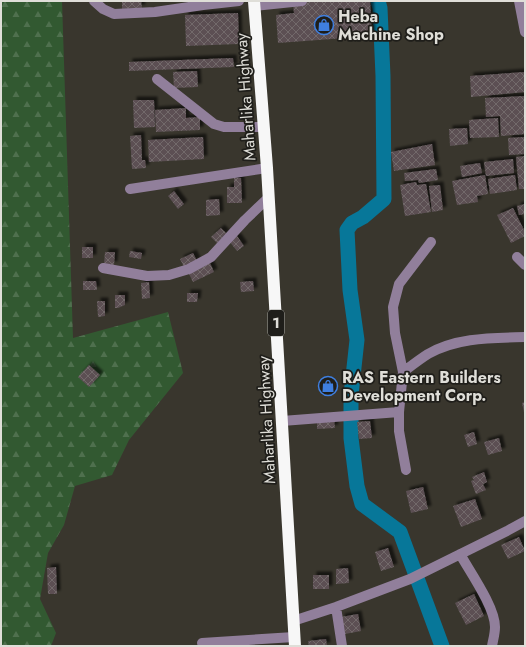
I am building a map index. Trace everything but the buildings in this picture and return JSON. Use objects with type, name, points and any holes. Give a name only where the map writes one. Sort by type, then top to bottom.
[{"type":"highway","name":"Maharlika Highway","points":[[254,4],[267,168],[295,641]]},
{"type":"street","points":[[94,1],[103,9],[114,14],[155,12],[239,1]]},
{"type":"street","points":[[254,4],[302,1]]},
{"type":"street","points":[[519,1],[525,32]]},
{"type":"street","points":[[157,79],[214,124],[224,127],[264,127]]},
{"type":"street","points":[[130,189],[267,168]]},
{"type":"street","points":[[103,268],[147,276],[169,275],[189,270],[211,257],[245,220],[268,198]]},
{"type":"street","points":[[406,470],[399,431],[399,412],[403,372],[395,333],[393,307],[399,284],[431,242]]},
{"type":"street","points":[[517,257],[525,265]]},
{"type":"street","points":[[403,372],[428,354],[450,344],[488,338],[525,337]]},
{"type":"street","points":[[282,421],[399,412]]},
{"type":"street","points":[[293,621],[336,607],[410,579],[525,521]]},
{"type":"street","points":[[460,554],[492,612],[495,626],[492,646]]},
{"type":"street","points":[[336,607],[342,646]]},
{"type":"street","points":[[202,644],[295,641]]},
{"type":"green space","points":[[1,1],[62,1],[73,338],[168,312],[183,373],[129,440],[112,475],[75,486],[64,525],[48,553],[40,599],[56,633],[51,646],[1,646]]},
{"type":"waterway","points":[[378,1],[380,8],[383,76],[384,199],[363,217],[352,223],[347,230],[350,290],[357,340],[351,395],[351,438],[357,486],[362,504],[400,532],[442,646]]},
{"type":"place","name":"Heba Machine Shop","points":[[324,25]]},
{"type":"place","name":"RAS Eastern Builders Development Corp.","points":[[328,386]]}]
